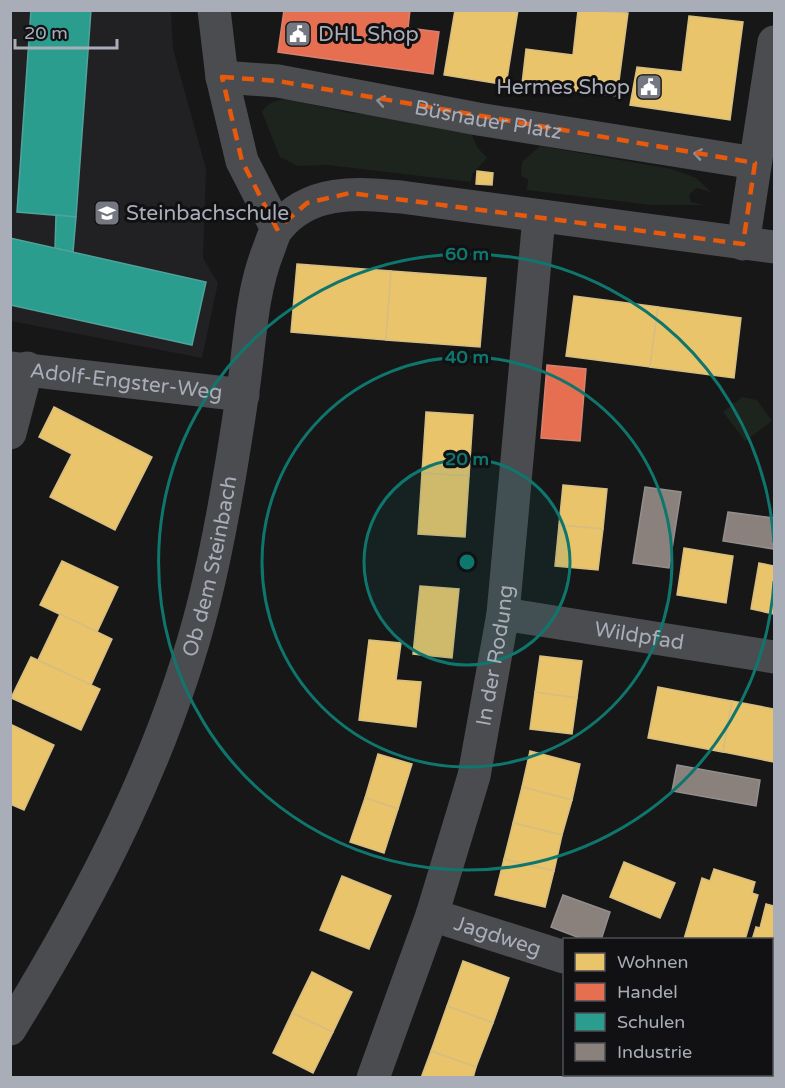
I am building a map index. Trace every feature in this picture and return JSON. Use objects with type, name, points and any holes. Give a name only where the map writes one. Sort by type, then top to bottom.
[{"type":"street","points":[[214,10],[222,77],[242,161],[277,229],[307,203],[350,193],[401,197],[759,245],[755,164],[774,42]]},
{"type":"street","name":"Büsnauer Platz","points":[[222,77],[278,81],[478,119],[755,164]]},
{"type":"street","name":"In der Rodung","points":[[373,1077],[432,915],[474,776],[503,614],[539,217]]},
{"type":"street","name":"Ob dem Steinbach","points":[[10,1029],[109,855],[169,714],[204,603],[224,512],[243,395],[257,279],[277,229]]},
{"type":"street","points":[[10,433],[19,368]]},
{"type":"street","name":"Adolf-Engster-Weg","points":[[19,368],[243,395]]},
{"type":"street","name":"Wildpfad","points":[[503,614],[774,657]]},
{"type":"street","name":"Jagdweg","points":[[432,915],[563,957]]},
{"type":"highlighted area","points":[[222,77],[278,81],[755,163],[743,244],[350,193],[307,203],[277,229],[242,161]]},
{"type":"shaded area","name":"Steinbachschule","points":[[10,11],[171,11],[173,49],[206,169],[203,258],[218,283],[202,358],[11,321]]},
{"type":"shaded area","points":[[288,99],[349,113],[422,118],[470,131],[477,147],[487,158],[472,174],[471,182],[328,165],[298,166],[280,157],[262,112],[273,102]]},
{"type":"shaded area","points":[[540,146],[672,169],[696,178],[711,192],[696,188],[689,195],[691,202],[704,205],[652,205],[527,190],[528,179],[521,176],[522,162]]},
{"type":"shaded area","points":[[742,397],[757,400],[772,421],[745,441],[723,412]]},
{"type":"building: Wohnen","points":[[455,10],[518,10],[506,85],[444,75]]},
{"type":"building: Wohnen","points":[[578,10],[628,13],[617,96],[522,84],[526,49],[573,55]]},
{"type":"building: Wohnen","points":[[689,16],[743,22],[730,120],[630,105],[637,67],[682,72]]},
{"type":"building: Wohnen","points":[[477,171],[493,173],[492,185],[476,184]]},
{"type":"building: Wohnen","points":[[297,264],[391,271],[386,340],[291,332]]},
{"type":"building: Wohnen","points":[[391,271],[486,278],[480,347],[386,340]]},
{"type":"building: Wohnen","points":[[574,296],[658,307],[650,367],[566,356]]},
{"type":"building: Wohnen","points":[[658,307],[741,318],[734,378],[650,367]]},
{"type":"building: Wohnen","points":[[54,407],[152,457],[115,530],[50,497],[72,454],[39,437]]},
{"type":"building: Wohnen","points":[[426,412],[473,415],[469,476],[422,473]]},
{"type":"building: Wohnen","points":[[422,473],[469,476],[465,537],[418,534]]},
{"type":"building: Wohnen","points":[[563,485],[607,489],[603,529],[559,525]]},
{"type":"building: Wohnen","points":[[559,525],[603,529],[598,570],[555,566]]},
{"type":"building: Wohnen","points":[[684,548],[733,556],[726,603],[677,595]]},
{"type":"building: Wohnen","points":[[62,561],[118,587],[97,632],[40,605]]},
{"type":"building: Wohnen","points":[[759,563],[774,566],[774,614],[751,609]]},
{"type":"building: Wohnen","points":[[420,586],[459,589],[452,658],[413,654]]},
{"type":"building: Wohnen","points":[[60,614],[112,639],[91,685],[38,660]]},
{"type":"building: Wohnen","points":[[369,640],[401,643],[396,680],[421,682],[416,727],[359,720]]},
{"type":"building: Wohnen","points":[[540,656],[582,661],[577,698],[535,692]]},
{"type":"building: Wohnen","points":[[31,657],[100,689],[81,730],[11,698]]},
{"type":"building: Wohnen","points":[[658,687],[732,701],[723,752],[648,738]]},
{"type":"building: Wohnen","points":[[535,692],[577,698],[572,734],[530,729]]},
{"type":"building: Wohnen","points":[[732,701],[774,709],[774,762],[723,752]]},
{"type":"building: Wohnen","points":[[10,724],[54,745],[24,810],[10,804]]},
{"type":"building: Wohnen","points":[[530,751],[580,764],[572,800],[522,787]]},
{"type":"building: Wohnen","points":[[378,754],[412,764],[398,809],[365,798]]},
{"type":"building: Wohnen","points":[[522,787],[572,800],[562,835],[513,823]]},
{"type":"building: Wohnen","points":[[365,798],[398,809],[384,853],[350,842]]},
{"type":"building: Wohnen","points":[[513,823],[562,835],[554,871],[504,859]]},
{"type":"building: Wohnen","points":[[504,859],[554,871],[545,907],[495,895]]},
{"type":"building: Wohnen","points":[[624,862],[675,883],[660,918],[610,897]]},
{"type":"building: Wohnen","points":[[714,869],[755,882],[752,893],[758,895],[746,938],[684,938],[702,878],[710,881]]},
{"type":"building: Wohnen","points":[[342,876],[391,896],[369,949],[320,930]]},
{"type":"building: Wohnen","points":[[766,904],[774,906],[774,965],[773,938],[753,938],[756,927],[760,928]]},
{"type":"building: Wohnen","points":[[463,961],[509,978],[493,1023],[447,1006]]},
{"type":"building: Wohnen","points":[[312,972],[352,992],[333,1032],[292,1013]]},
{"type":"building: Wohnen","points":[[447,1006],[493,1023],[476,1067],[431,1051]]},
{"type":"building: Wohnen","points":[[292,1013],[333,1032],[313,1073],[273,1053]]},
{"type":"building: Wohnen","points":[[431,1051],[476,1067],[473,1078],[421,1078]]},
{"type":"building: Wohnen","points":[[616,1076],[676,1076],[675,1078],[620,1078]]},
{"type":"building: Wohnen","points":[[702,1076],[732,1076],[736,1078],[701,1078]]},
{"type":"building: Handel","points":[[284,10],[410,10],[408,28],[439,32],[433,74],[278,52]]},
{"type":"building: Handel","points":[[547,365],[586,369],[580,441],[541,438]]},
{"type":"building: Schulen","points":[[31,10],[91,10],[76,217],[17,212]]},
{"type":"building: Schulen","points":[[56,215],[76,217],[73,252],[55,248]]},
{"type":"building: Schulen","points":[[10,238],[206,282],[192,345],[10,305]]},
{"type":"building: Industrie","points":[[645,487],[681,492],[669,568],[633,563]]},
{"type":"building: Industrie","points":[[728,512],[774,518],[774,549],[723,541]]},
{"type":"building: Industrie","points":[[677,765],[760,780],[756,806],[672,791]]},
{"type":"building: Industrie","points":[[563,895],[610,912],[602,938],[580,938],[551,927]]},
{"type":"place","name":"DHL Shop","points":[[298,34]]},
{"type":"place","name":"Hermes Shop","points":[[649,87]]},
{"type":"place","name":"Steinbachschule","points":[[107,213]]}]
